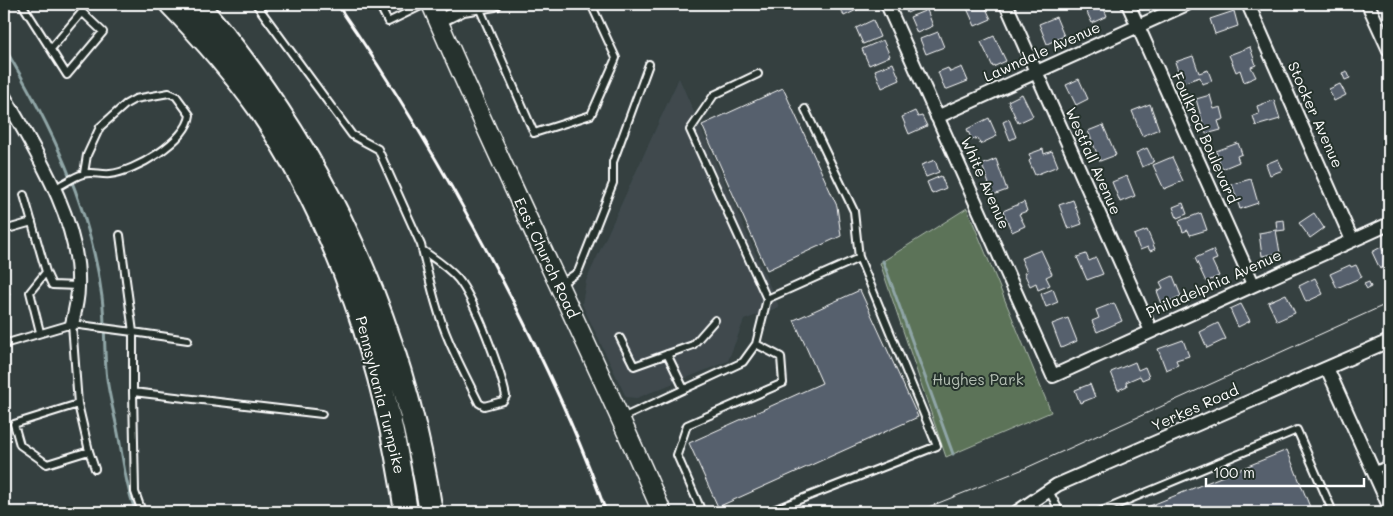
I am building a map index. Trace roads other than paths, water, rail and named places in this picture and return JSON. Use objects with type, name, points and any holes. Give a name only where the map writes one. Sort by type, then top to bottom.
[{"type":"highway","name":"Pennsylvania Turnpike","points":[[171,4],[258,107],[323,221],[356,304],[374,360],[397,453],[406,512]]},
{"type":"highway","name":"Pennsylvania Turnpike","points":[[196,4],[229,43],[283,118],[307,156],[354,249],[374,294],[404,386],[431,512]]},
{"type":"street","name":"East Church Road","points":[[431,4],[662,512]]},
{"type":"street","points":[[439,21],[463,9],[478,5],[495,4]]},
{"type":"street","name":"White Avenue","points":[[887,4],[1053,376]]},
{"type":"street","name":"Westfall Avenue","points":[[1006,4],[1152,331]]},
{"type":"street","name":"Foulkrod Boulevard","points":[[1128,4],[1253,284]]},
{"type":"street","name":"Lawndale Avenue","points":[[938,117],[1187,4]]},
{"type":"street","name":"Stocker Avenue","points":[[1248,4],[1352,240]]},
{"type":"street","points":[[1368,4],[1389,50]]},
{"type":"street","points":[[4,96],[9,115],[55,188],[74,249],[78,286],[72,324]]},
{"type":"street","name":"Philadelphia Avenue","points":[[1053,376],[1389,224]]},
{"type":"street","name":"Yerkes Road","points":[[1017,512],[1057,485],[1389,340]]},
{"type":"street","points":[[1327,368],[1389,505]]},
{"type":"lane","points":[[22,4],[67,75],[103,32],[82,12],[51,48]]},
{"type":"lane","points":[[256,4],[352,135],[378,148],[422,250],[448,339],[479,403],[484,406],[503,401],[506,396],[503,381],[474,308],[459,280],[447,267],[422,250]]},
{"type":"lane","points":[[379,4],[388,22],[425,4]]},
{"type":"lane","points":[[478,5],[534,133],[591,115],[596,104],[616,58],[591,4]]},
{"type":"lane","points":[[558,286],[578,272],[613,183],[613,162],[649,64]]},
{"type":"lane","points":[[621,419],[743,362],[756,344],[767,299],[690,130],[714,94],[758,74]]},
{"type":"lane","points":[[55,188],[82,174],[110,174],[129,171],[160,154],[189,123],[190,115],[176,96],[169,93],[135,99],[126,104],[100,127],[86,156],[82,174]]},
{"type":"lane","points":[[768,512],[937,446],[859,256],[854,211],[806,109]]},
{"type":"lane","points":[[24,195],[46,272],[52,285],[78,286]]},
{"type":"lane","points":[[4,230],[32,222]]},
{"type":"lane","points":[[120,235],[133,332],[135,492],[142,512]]},
{"type":"lane","points":[[767,299],[860,258],[859,256]]},
{"type":"lane","points":[[40,332],[30,292],[46,272]]},
{"type":"lane","points":[[620,338],[634,366],[694,345],[716,320]]},
{"type":"lane","points":[[72,324],[78,404],[94,469]]},
{"type":"lane","points":[[4,344],[72,324],[188,340]]},
{"type":"lane","points":[[702,512],[677,455],[688,425],[783,382],[781,357],[756,344]]},
{"type":"lane","points":[[667,354],[684,389]]},
{"type":"lane","points":[[133,392],[322,414]]},
{"type":"lane","points":[[78,404],[14,424],[20,445],[47,464],[89,451]]},
{"type":"lane","points":[[1099,512],[1297,430],[1333,512]]},
{"type":"lane","points":[[1373,472],[1389,464]]},
{"type":"lane","points":[[1049,491],[1060,512]]},
{"type":"waterway","points":[[4,47],[52,135],[66,166],[88,231],[102,297],[108,383],[127,481],[136,512]]},
{"type":"waterway","points":[[883,261],[953,454]]},
{"type":"tram line","points":[[916,512],[1026,468],[1389,303]]},
{"type":"railway","points":[[337,4],[388,81],[436,159],[481,239],[557,392],[588,463],[606,512]]},
{"type":"park label","name":"Hughes Park","points":[[978,380]]}]
